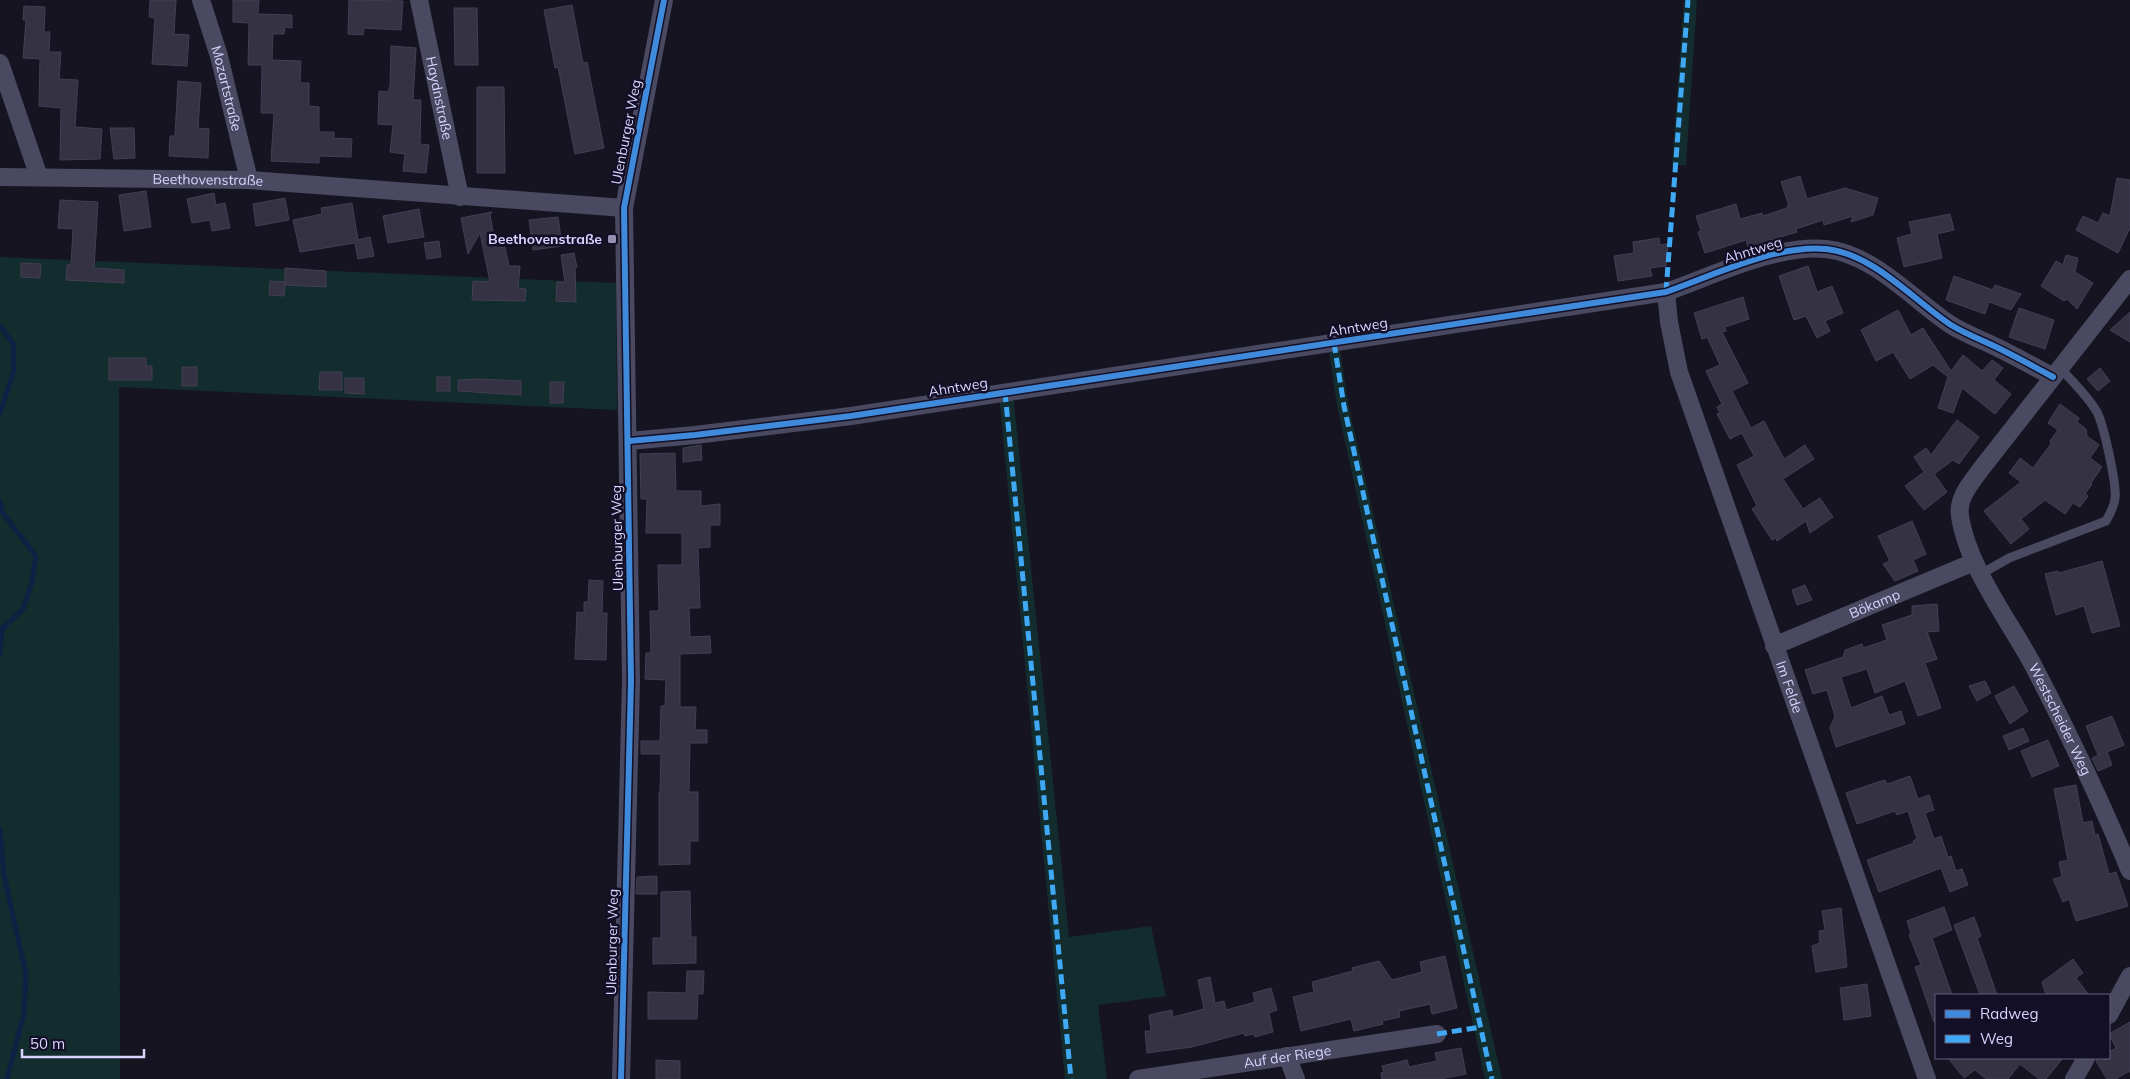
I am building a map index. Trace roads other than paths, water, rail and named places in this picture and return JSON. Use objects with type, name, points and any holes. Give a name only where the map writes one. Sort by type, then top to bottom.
[{"type":"street","name":"Mozartstraße","points":[[201,0],[219,56],[249,180]]},
{"type":"street","name":"Haydnstraße","points":[[419,0],[460,197]]},
{"type":"street","name":"Ulenburger Weg","points":[[621,1079],[631,681],[629,441],[625,345],[624,208],[664,0]]},
{"type":"street","points":[[0,63],[39,177]]},
{"type":"street","name":"Beethovenstraße","points":[[0,177],[249,180],[624,208]]},
{"type":"street","name":"Ahntweg","points":[[629,441],[851,416],[1666,292],[1764,257],[1797,250],[1826,249],[1857,258],[1911,294],[1952,326],[2019,358],[2056,373]]},
{"type":"street","name":"Westscheider Weg","points":[[2130,279],[1981,469],[1962,496],[1959,515],[1977,568],[2033,665],[2091,783],[2130,871]]},
{"type":"street","name":"Im Felde","points":[[1666,292],[1669,322],[1679,372],[1927,1079]]},
{"type":"street","name":"Bökamp","points":[[1774,646],[1977,568]]},
{"type":"street","points":[[2110,1013],[2130,976]]},
{"type":"street","name":"Auf der Riege","points":[[1138,1079],[1437,1034]]},
{"type":"street","points":[[1287,1056],[1296,1079]]},
{"type":"street","points":[[2074,1079],[2085,1059]]},
{"type":"lane","points":[[1977,568],[2009,558],[2106,521],[2114,505],[2115,497],[2112,478],[2097,413],[2081,390],[2056,373]]},
{"type":"waterway","points":[[0,326],[13,343],[14,370],[0,413]]},
{"type":"waterway","points":[[0,501],[2,512],[36,556],[32,582],[23,609],[2,629],[0,654]]},
{"type":"waterway","points":[[0,829],[4,875],[26,974],[24,1013],[7,1079]]},
{"type":"place","name":"Beethovenstraße","points":[[612,239]]}]
